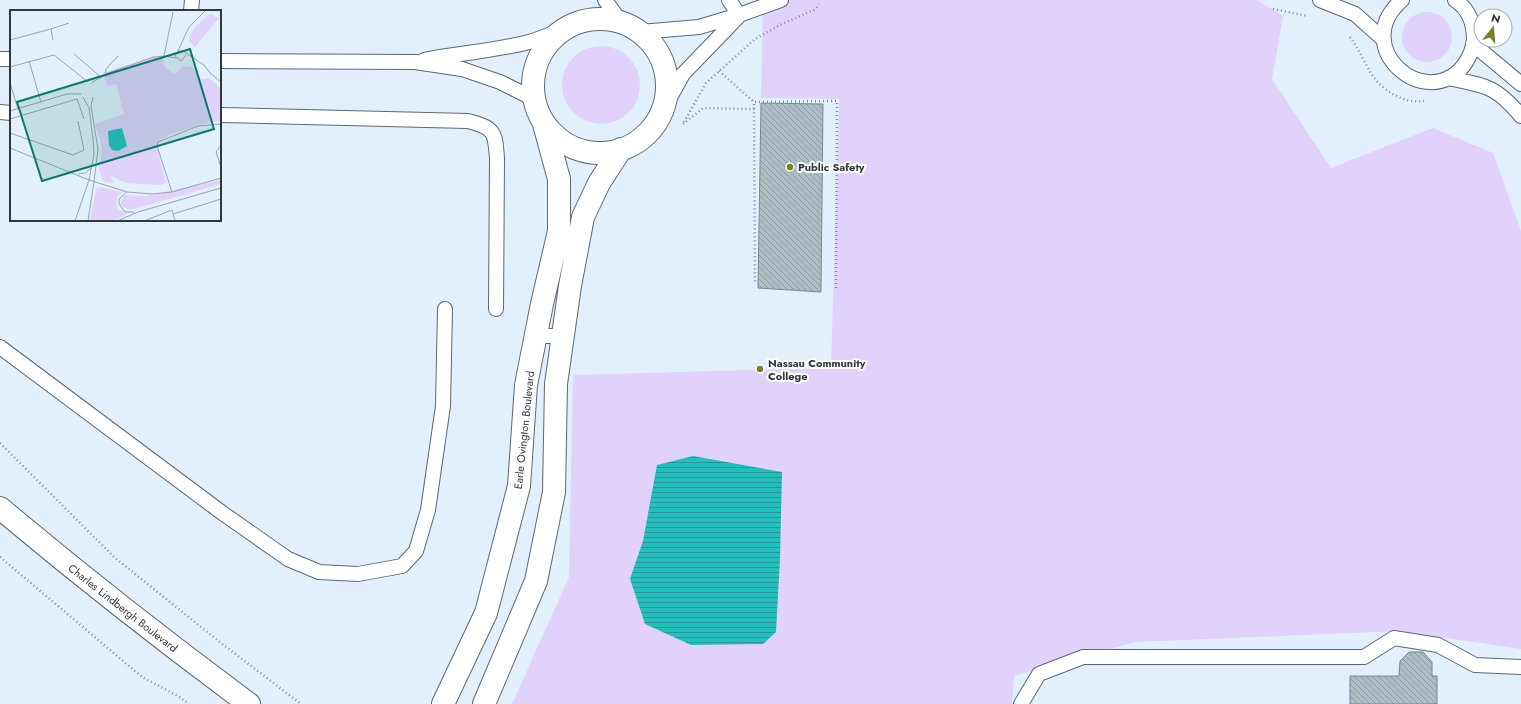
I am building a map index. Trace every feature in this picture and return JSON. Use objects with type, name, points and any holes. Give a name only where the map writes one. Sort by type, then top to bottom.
[{"type":"street","points":[[599,18],[620,21],[640,32],[656,48],[665,70],[667,92],[661,114],[651,130],[638,142],[621,149],[600,153],[578,150],[560,140],[544,124],[534,99],[532,80],[537,60],[547,44],[561,30],[579,21],[599,18]]},
{"type":"street","name":"Earle Ovington Boulevard","points":[[443,704],[486,612],[520,486],[526,385],[559,231],[559,179],[544,124]]},
{"type":"street","points":[[484,704],[536,581],[554,492],[556,384],[583,217],[599,183],[621,149]]},
{"type":"street","name":"Charles Lindbergh Boulevard","points":[[0,508],[86,579],[171,646],[249,704]]},
{"type":"lane","points":[[191,10],[192,0]]},
{"type":"lane","points":[[605,0],[620,21]]},
{"type":"lane","points":[[729,0],[739,15]]},
{"type":"lane","points":[[1320,0],[1355,14],[1384,40]]},
{"type":"lane","points":[[1402,0],[1393,8],[1386,21],[1384,40],[1385,51],[1393,65],[1405,75],[1419,81],[1434,82],[1448,78],[1460,70],[1469,58],[1473,47]]},
{"type":"lane","points":[[1455,0],[1469,15],[1473,26]]},
{"type":"lane","points":[[1469,15],[1470,0]]},
{"type":"lane","points":[[640,32],[699,27],[739,15],[775,1]]},
{"type":"lane","points":[[661,114],[683,74],[739,15]]},
{"type":"lane","points":[[416,62],[458,53],[486,51],[531,42],[561,30]]},
{"type":"lane","points":[[1479,48],[1521,84]]},
{"type":"lane","points":[[221,61],[416,62],[462,69],[500,82],[534,99]]},
{"type":"lane","points":[[1448,78],[1487,86],[1506,99],[1521,116]]},
{"type":"lane","points":[[0,112],[10,113]]},
{"type":"lane","points":[[221,115],[468,121],[486,125],[495,137],[497,158],[496,309]]},
{"type":"lane","points":[[0,347],[221,512],[288,559],[319,572],[358,574],[402,566],[416,551],[428,510],[443,406],[445,309]]},
{"type":"lane","points":[[536,336],[563,336]]},
{"type":"lane","points":[[1021,704],[1039,674],[1083,657],[1364,657],[1394,638],[1438,645],[1475,665],[1521,667]]},
{"type":"path","points":[[754,109],[703,108],[683,124],[706,83],[755,39],[816,8],[819,4]]},
{"type":"path","points":[[719,71],[754,102],[837,101],[836,291]]},
{"type":"path","points":[[754,102],[755,282]]},
{"type":"path","points":[[0,443],[114,557],[300,704]]},
{"type":"path","points":[[0,557],[142,677],[178,696],[189,704]]},
{"type":"shaded area","points":[[763,0],[1257,0],[1283,16],[1272,79],[1331,168],[1433,128],[1493,153],[1521,231],[1521,649],[1399,631],[1135,642],[1014,676],[1012,704],[512,704],[569,577],[573,375],[831,368],[839,99],[761,98]]},
{"type":"shaded area","points":[[1422,12],[1432,12],[1445,19],[1452,32],[1452,42],[1445,55],[1432,62],[1422,62],[1413,58],[1406,51],[1402,42],[1402,32],[1406,23],[1413,16]]},
{"type":"shaded area","points":[[593,46],[609,46],[623,52],[634,63],[640,77],[640,93],[634,107],[623,118],[609,124],[593,124],[579,118],[568,107],[562,93],[562,77],[568,63],[579,52]]},
{"type":"shaded area","points":[[693,456],[782,472],[780,559],[776,632],[763,644],[691,645],[645,624],[630,579],[643,541],[657,465]]},
{"type":"building","name":"Public Safety","points":[[761,103],[823,104],[821,292],[758,288]]},
{"type":"building","points":[[1409,652],[1423,652],[1432,662],[1432,676],[1437,676],[1437,704],[1350,704],[1350,676],[1399,676],[1400,661]]},
{"type":"place","name":"Public Safety","points":[[790,167]]},
{"type":"place","name":"Nassau Community College","points":[[760,369]]}]
